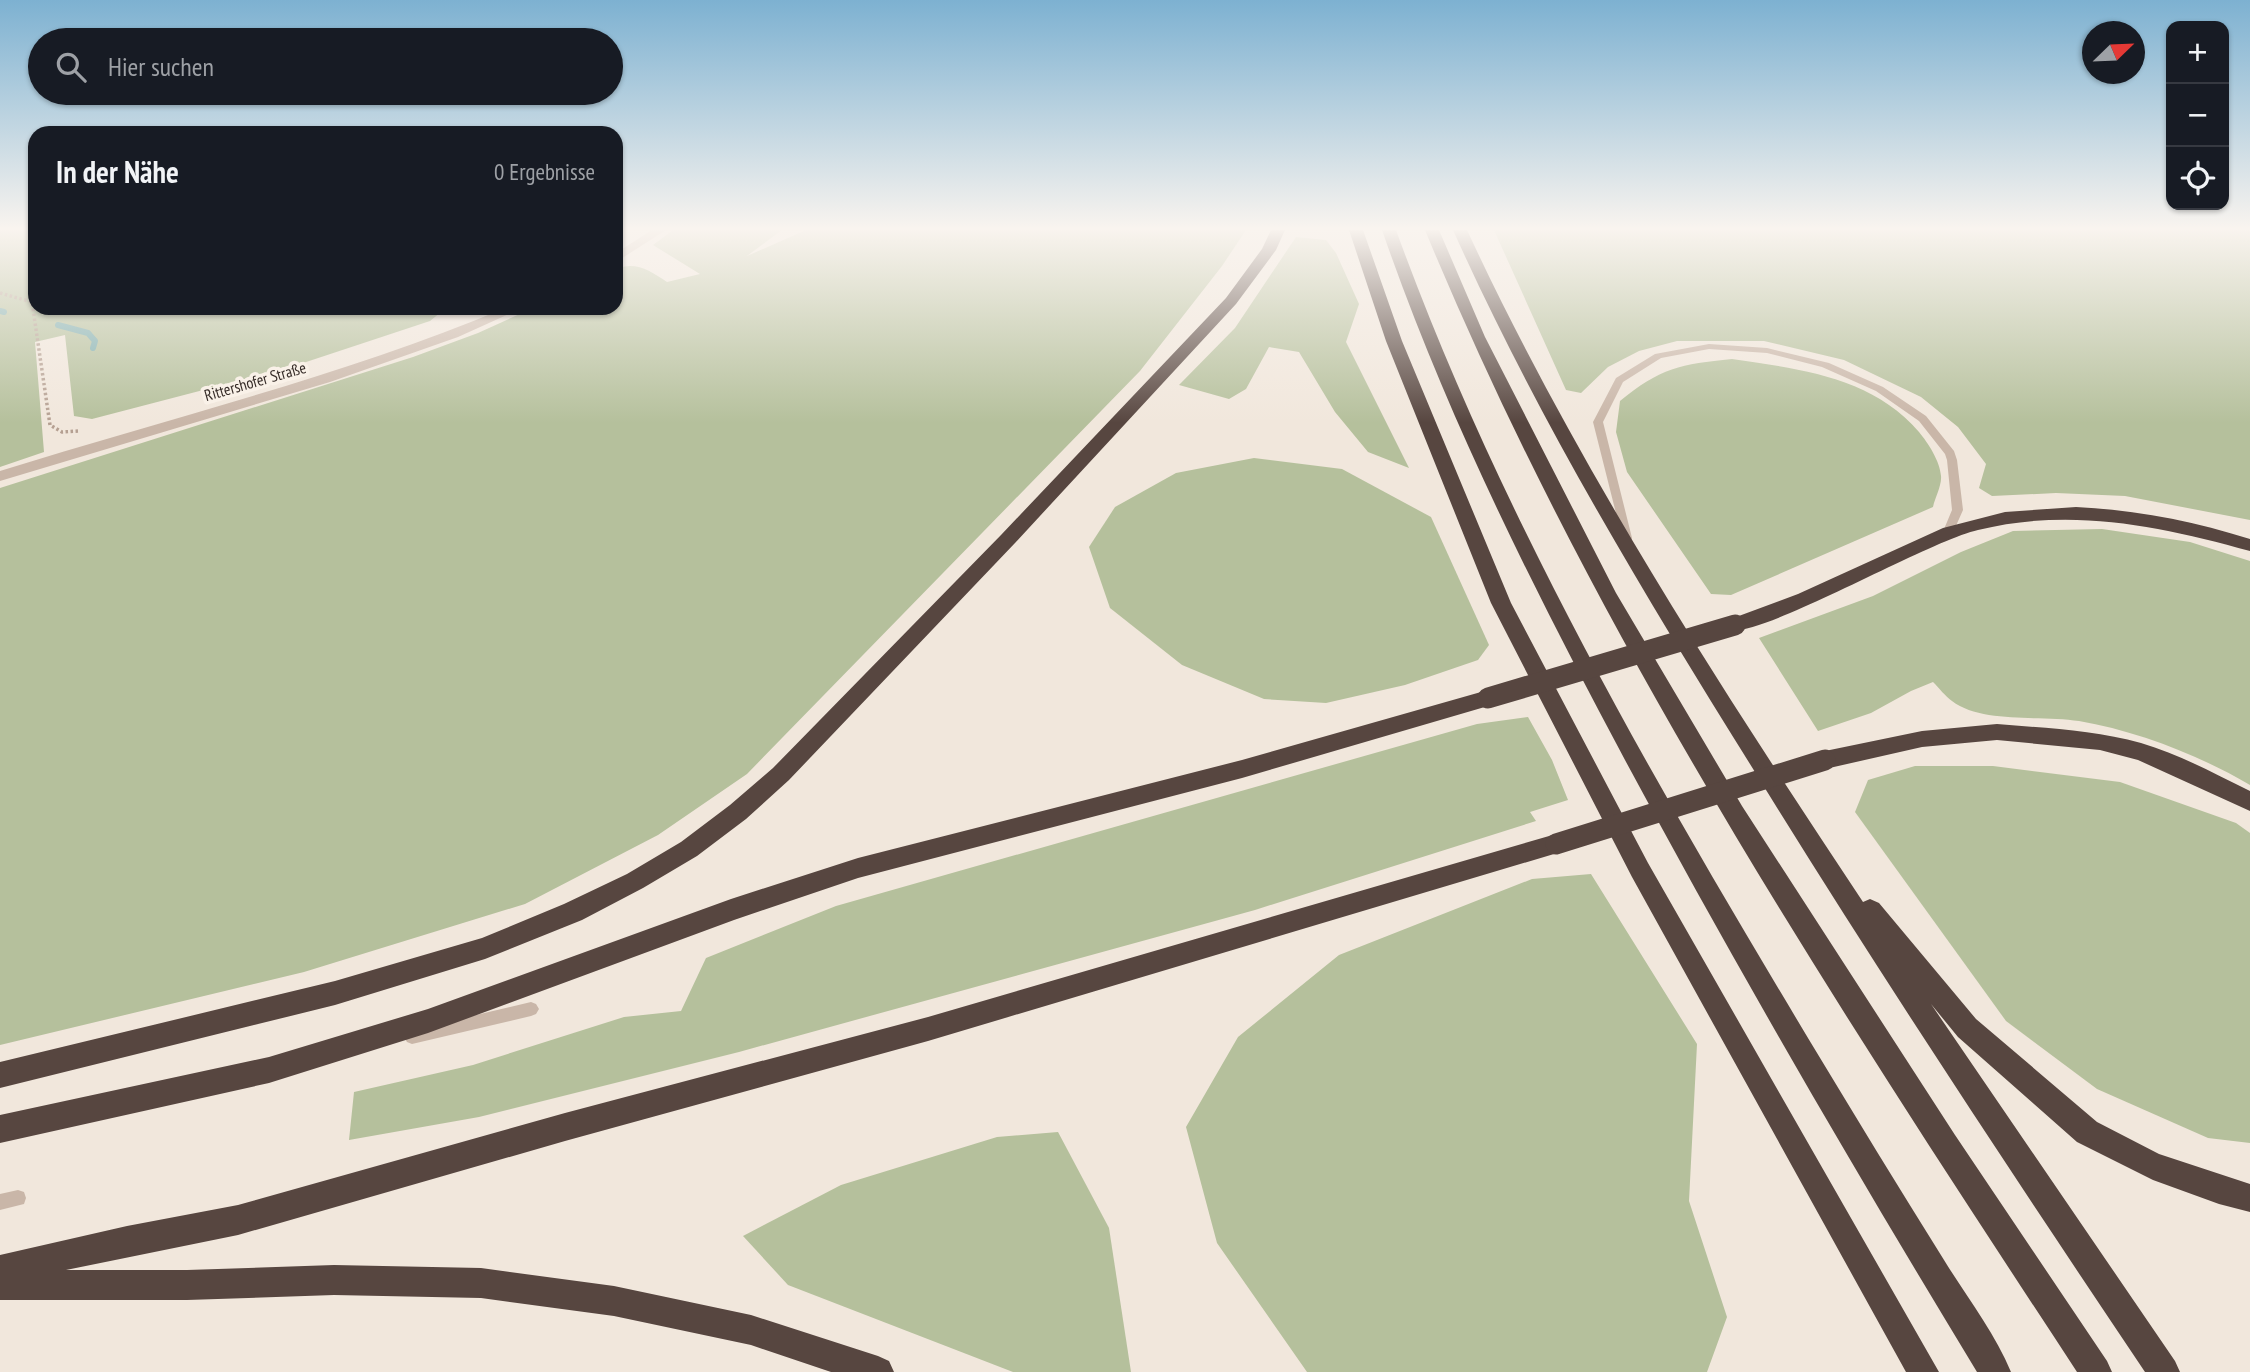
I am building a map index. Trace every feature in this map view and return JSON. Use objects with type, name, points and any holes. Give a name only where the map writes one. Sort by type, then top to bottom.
[{"type":"highway","points":[[0,1075],[335,993],[485,948],[573,912],[635,881],[689,849],[738,812],[781,774],[1018,529],[1236,294]]},
{"type":"highway","points":[[1378,294],[1394,341],[1501,603],[1640,870],[1923,1372]]},
{"type":"highway","points":[[1412,294],[1429,341],[1479,456],[1551,602],[1683,846],[1869,1167],[1996,1372]]},
{"type":"highway","points":[[1459,294],[1477,337],[1606,593],[1734,813],[1945,1145],[2096,1372]]},
{"type":"highway","points":[[1489,294],[1550,418],[1632,558],[1785,803],[1967,1083],[2164,1372]]},
{"type":"highway","points":[[0,1129],[269,1070],[428,1021],[731,909],[858,868],[1242,769],[1735,625],[1803,600],[1917,545],[2011,516],[2064,513],[2126,517],[2250,545]]},
{"type":"highway","points":[[0,1270],[127,1241],[238,1220],[565,1127],[928,1029],[1556,844],[1825,760],[1922,739],[1985,733],[2100,742],[2141,752],[2193,773],[2250,802]]},
{"type":"highway","points":[[1785,803],[1915,968],[1967,1028],[2087,1132],[2153,1166],[2219,1190],[2250,1198]]},
{"type":"highway","points":[[0,1285],[187,1285],[334,1280],[481,1283],[614,1301],[751,1330],[878,1372]]},
{"type":"street","name":"Rittershofer Straße","points":[[0,476],[120,438],[372,365],[444,340],[500,315]]},
{"type":"lane","points":[[1632,558],[1598,422],[1602,404],[1613,385],[1630,370],[1666,353],[1699,348],[1741,348],[1783,353],[1822,363],[1868,381],[1900,400],[1931,426],[1951,454],[1959,514],[1947,534]]},
{"type":"lane","points":[[269,1070],[531,1009]]},
{"type":"lane","points":[[0,1202],[18,1198]]},
{"type":"path","points":[[4,294],[28,301]]},
{"type":"path","points":[[34,315],[50,425],[62,432],[85,431]]},
{"type":"green space","points":[[0,294],[28,294],[28,315],[437,315],[430,321],[288,368],[92,419],[74,416],[65,335],[35,342],[44,452],[0,467]]},
{"type":"green space","points":[[623,294],[1200,294],[1140,371],[747,774],[658,835],[525,904],[304,972],[0,1045],[0,488],[413,357],[518,315],[623,315]]},
{"type":"green space","points":[[1258,294],[1355,294],[1359,304],[1346,342],[1409,468],[1368,452],[1335,412],[1299,352],[1269,347],[1246,389],[1229,399],[1179,385],[1235,328]]},
{"type":"green space","points":[[1523,294],[2250,294],[2250,520],[2125,496],[2056,493],[1992,496],[1979,488],[1986,464],[1958,427],[1921,397],[1844,360],[1764,341],[1677,341],[1639,351],[1608,367],[1581,393],[1566,390]]},
{"type":"green space","points":[[1732,359],[1809,372],[1833,379],[1857,387],[1900,413],[1922,436],[1938,464],[1941,480],[1933,507],[1731,595],[1711,594],[1627,472],[1616,432],[1620,401],[1647,381],[1685,366]]},
{"type":"green space","points":[[1254,458],[1342,469],[1431,517],[1489,645],[1478,660],[1405,685],[1326,703],[1264,699],[1182,665],[1110,608],[1089,547],[1115,507],[1176,473]]},
{"type":"green space","points":[[2102,529],[2190,542],[2250,561],[2250,785],[2189,754],[2101,725],[2064,719],[1979,713],[1949,699],[1933,682],[1871,713],[1818,731],[1759,638],[1873,596],[1961,552],[2013,531]]},
{"type":"green space","points":[[1528,717],[1552,760],[1568,800],[1530,812],[1536,821],[1255,910],[739,1052],[479,1117],[349,1140],[354,1092],[473,1065],[624,1017],[681,1011],[706,958],[836,906],[1477,724]]},
{"type":"green space","points":[[1915,766],[1993,766],[2120,782],[2236,823],[2250,833],[2250,1143],[2208,1138],[2097,1089],[2006,1021],[1855,812],[1868,780]]},
{"type":"green space","points":[[1591,874],[1697,1044],[1689,1201],[1727,1317],[1707,1372],[1307,1372],[1217,1243],[1186,1127],[1238,1037],[1339,955],[1532,879]]},
{"type":"green space","points":[[1058,1132],[1109,1228],[1131,1372],[1013,1372],[788,1285],[743,1236],[841,1185],[997,1137]]},
{"type":"waterway","points":[[0,311],[4,312]]},
{"type":"waterway","points":[[58,325],[88,333],[95,341],[93,348]]}]
